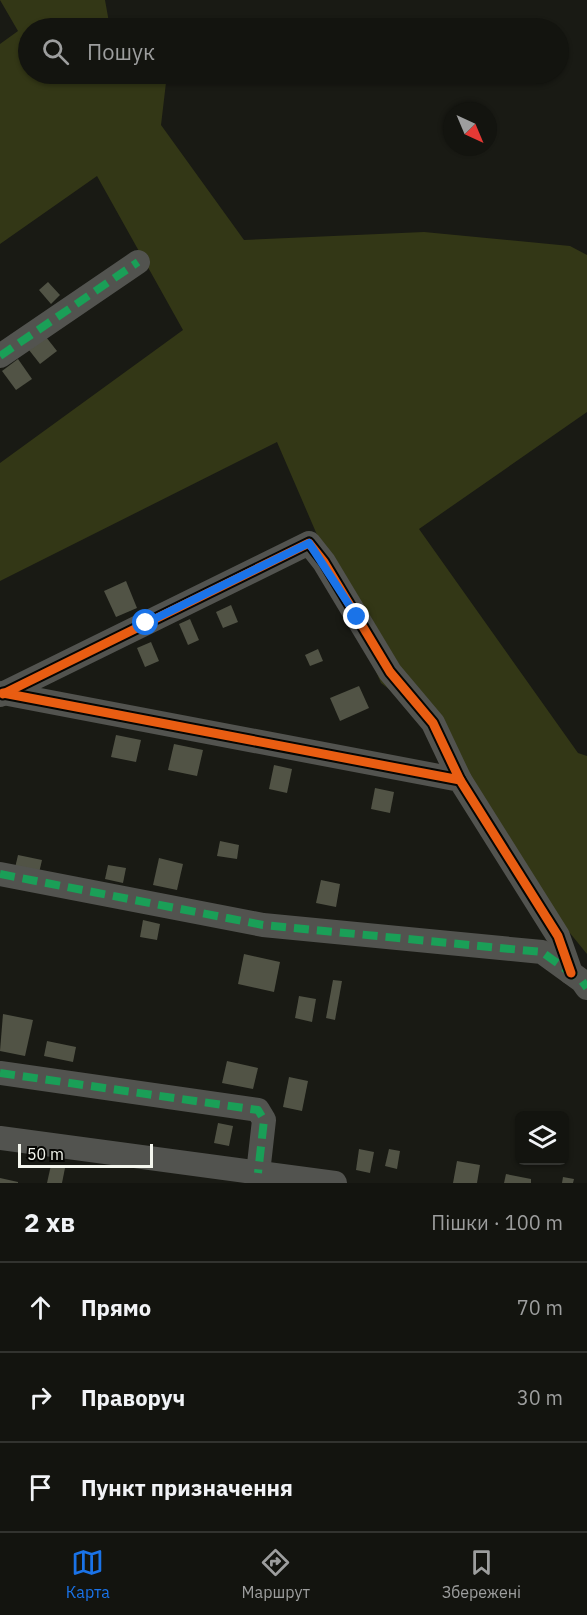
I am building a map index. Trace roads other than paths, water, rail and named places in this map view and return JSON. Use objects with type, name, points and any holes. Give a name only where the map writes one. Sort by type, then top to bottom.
[{"type":"street","points":[[0,356],[138,262]]},
{"type":"street","points":[[2,694],[309,543],[324,562],[390,672],[433,723],[460,780],[558,936],[579,980]]},
{"type":"street","points":[[2,694],[460,780]]},
{"type":"street","points":[[0,874],[263,925],[542,952],[579,980]]},
{"type":"street","points":[[0,1073],[258,1110],[264,1120],[258,1173]]},
{"type":"street","points":[[0,1138],[335,1183]]}]
